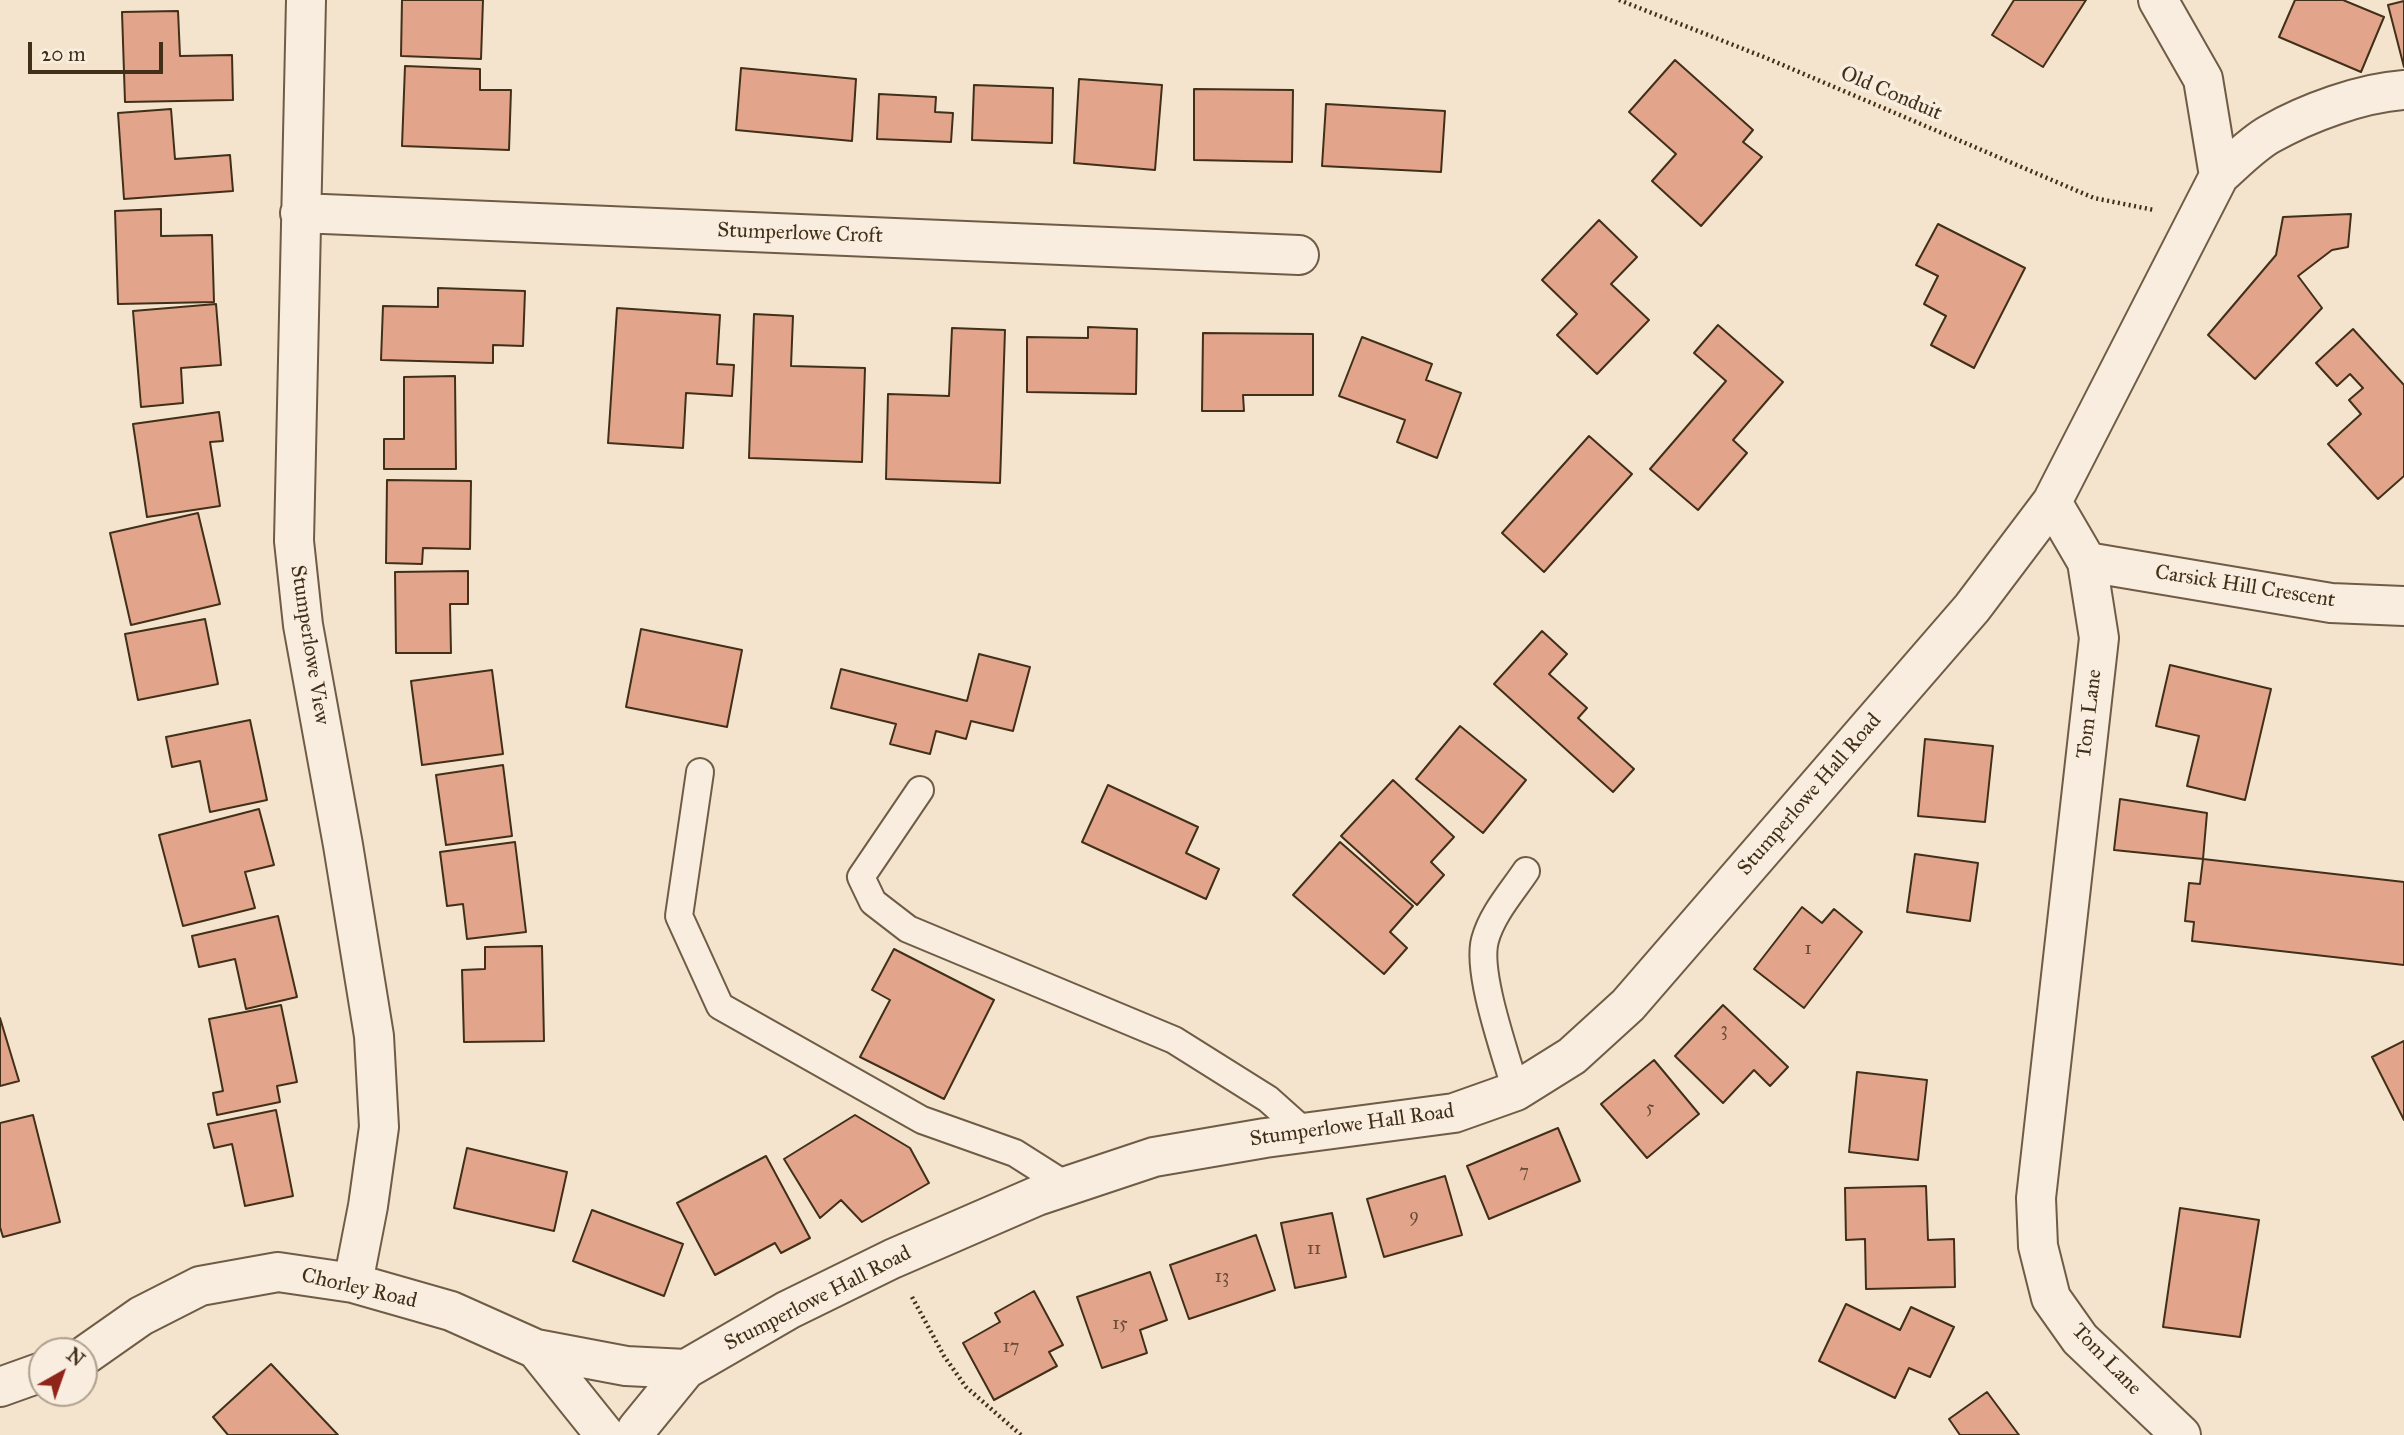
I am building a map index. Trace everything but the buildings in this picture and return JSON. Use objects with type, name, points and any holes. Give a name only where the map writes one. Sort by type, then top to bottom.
[{"type":"street","name":"Stumperlowe View","points":[[306,0],[294,541],[303,625],[374,1036],[379,1127],[369,1206],[353,1283]]},
{"type":"street","points":[[2158,0],[2203,79],[2220,176]]},
{"type":"street","points":[[2052,502],[2220,176],[2268,135],[2318,112],[2385,91],[2404,90]]},
{"type":"street","name":"Stumperlowe Croft","points":[[300,213],[1299,256]]},
{"type":"street","name":"Tom Lane","points":[[2052,502],[2087,562],[2099,638],[2036,1198],[2038,1246],[2051,1298],[2080,1339],[2181,1435]]},
{"type":"street","name":"Stumperlowe Hall Road","points":[[635,1435],[686,1368],[788,1310],[892,1259],[1037,1196],[1154,1157],[1454,1113],[1516,1091],[1572,1056],[1628,1005],[1972,608],[2052,502]]},
{"type":"street","name":"Carsick Hill Crescent","points":[[2087,562],[2331,603],[2404,606]]},
{"type":"street","name":"Chorley Road","points":[[98,1346],[141,1316],[200,1286],[278,1272],[353,1283],[450,1311],[536,1349],[605,1435]]},
{"type":"street","points":[[536,1349],[626,1366],[686,1368]]},
{"type":"street","points":[[0,1387],[28,1377]]},
{"type":"lane","points":[[699,772],[679,916],[720,1006],[922,1120],[1015,1153],[1067,1186]]},
{"type":"lane","points":[[920,790],[861,877],[873,902],[908,929],[1174,1040],[1268,1099],[1306,1133]]},
{"type":"lane","points":[[1516,1091],[1485,979],[1482,957],[1492,921],[1527,871]]},
{"type":"path","name":"Old Conduit","points":[[1619,0],[1765,57],[2095,198],[2152,211]]},
{"type":"path","points":[[892,1259],[944,1356],[966,1387],[1021,1435]]}]
